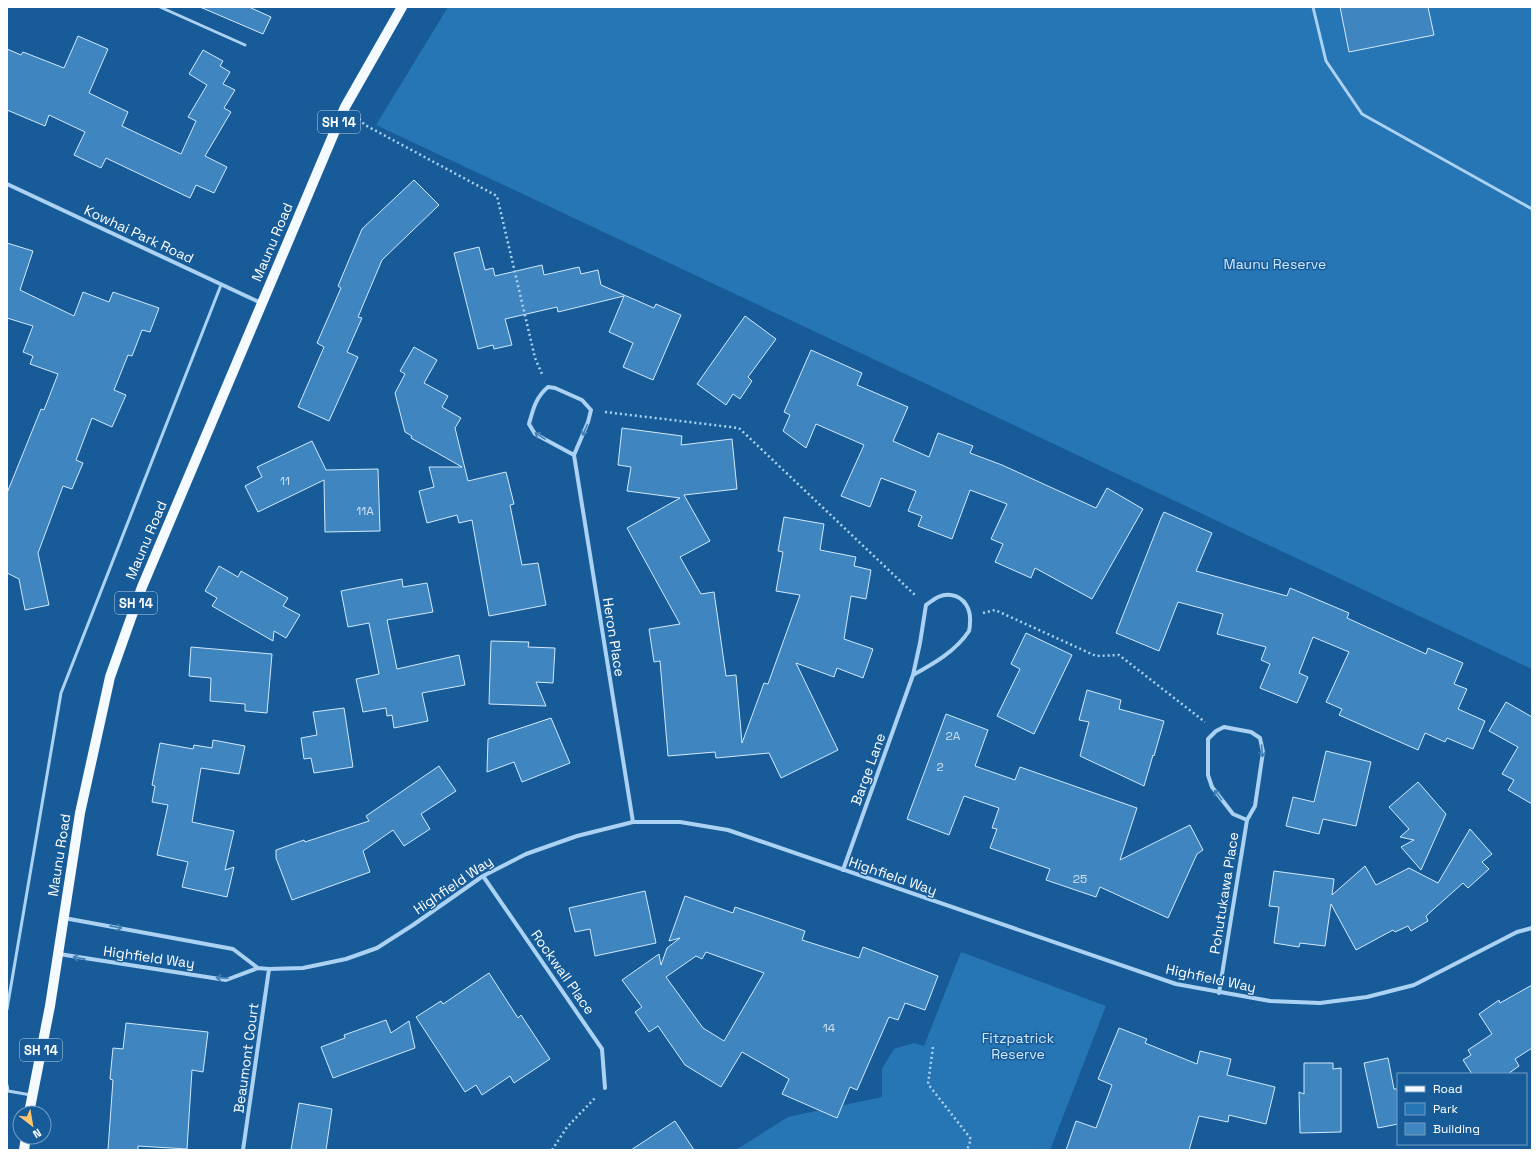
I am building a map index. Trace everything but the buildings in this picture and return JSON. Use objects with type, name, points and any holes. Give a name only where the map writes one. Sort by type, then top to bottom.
[{"type":"main road","name":"Maunu Road","points":[[30,1105],[50,1006],[80,813],[110,678],[142,587],[345,107],[400,10]]},
{"type":"street","name":"Kowhai Park Road","points":[[7,184],[262,304]]},
{"type":"street","points":[[548,387],[555,388],[582,400],[590,410],[588,422],[574,455],[535,434],[529,424],[532,411],[540,393],[548,387]]},
{"type":"street","name":"Heron Place","points":[[574,455],[633,822]]},
{"type":"street","points":[[913,675],[934,663],[957,644],[970,630],[971,615],[969,607],[961,599],[951,594],[937,597],[926,605]]},
{"type":"street","name":"Barge Lane","points":[[843,870],[913,675],[926,605]]},
{"type":"street","name":"Pohutukawa Place","points":[[1219,993],[1247,820],[1255,806],[1263,752],[1260,738],[1251,732],[1224,727],[1216,731],[1208,739],[1208,775],[1212,787],[1233,814],[1247,820]]},
{"type":"street","name":"Highfield Way","points":[[58,954],[226,980],[258,968],[303,968],[346,959],[377,948],[413,926],[483,876],[526,854],[577,836],[633,822],[680,822],[728,830],[1176,984],[1219,993],[1270,1001],[1320,1003],[1367,997],[1414,985],[1516,932],[1532,928]]},
{"type":"street","name":"Rockwall Place","points":[[483,876],[602,1048],[605,1088]]},
{"type":"street","name":"Highfield Way","points":[[63,918],[233,949],[258,968]]},
{"type":"street","name":"Beaumont Court","points":[[243,1150],[269,969]]},
{"type":"lane","points":[[160,7],[245,45]]},
{"type":"lane","points":[[1313,7],[1326,61],[1362,114],[1532,209]]},
{"type":"lane","points":[[7,1009],[61,693],[221,285]]},
{"type":"lane","points":[[7,1085],[8,1091],[32,1095]]},
{"type":"path","points":[[345,107],[365,125],[498,196],[535,358],[548,387]]},
{"type":"path","points":[[590,410],[739,428],[926,605]]},
{"type":"path","points":[[971,615],[995,610],[1096,656],[1119,655],[1216,731]]},
{"type":"path","points":[[932,1047],[928,1084],[971,1139],[967,1150]]},
{"type":"path","points":[[552,1150],[567,1127],[605,1088]]},
{"type":"green space","name":"Maunu Reserve","points":[[448,7],[1532,7],[1532,669],[376,125]]},
{"type":"green space","name":"Fitzpatrick Reserve","points":[[961,952],[1106,1006],[1050,1150],[736,1150],[788,1117],[882,1097],[882,1069],[894,1049],[914,1043],[924,1046]]}]
